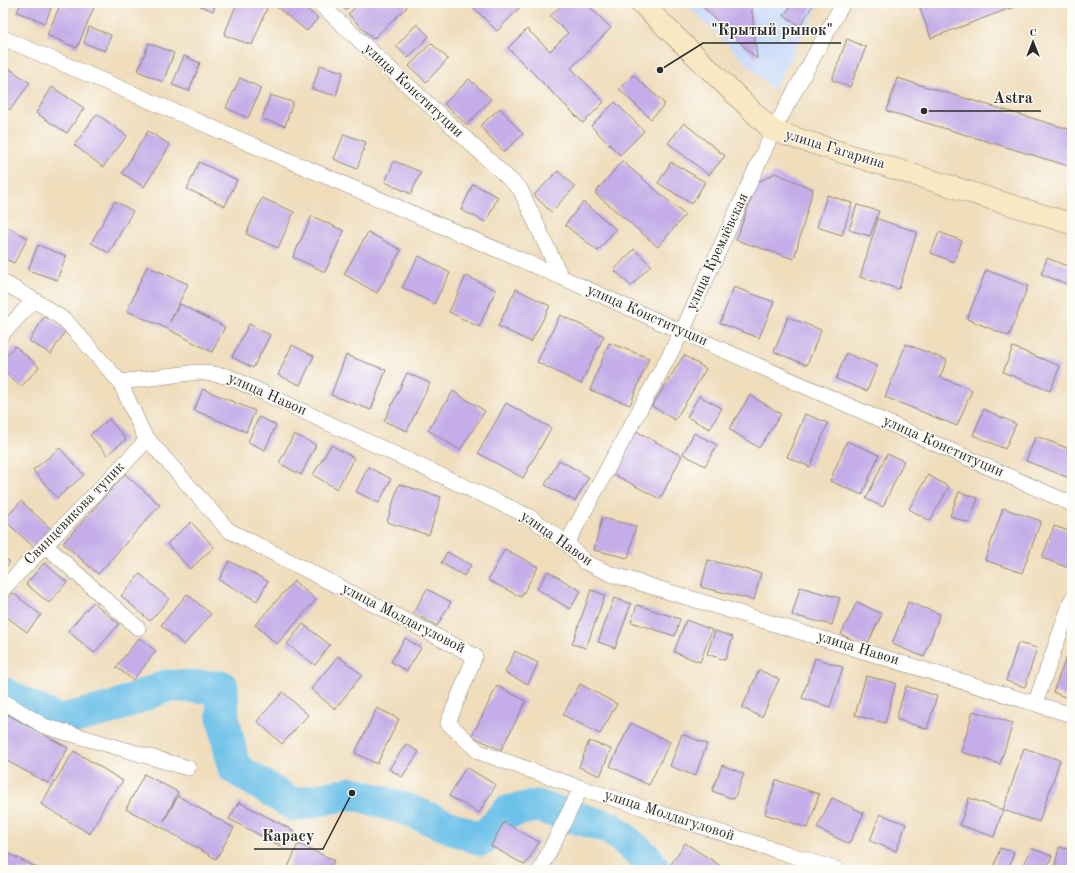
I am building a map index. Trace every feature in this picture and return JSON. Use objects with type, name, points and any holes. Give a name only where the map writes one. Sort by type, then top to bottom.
[{"type":"main road","name":"улица Гагарина","points":[[641,3],[773,131],[1072,224]]},
{"type":"street","name":"улица Конституции","points":[[319,3],[520,189],[561,277],[1072,504]]},
{"type":"street","name":"улица Кремлёвская","points":[[567,543],[682,332],[773,131],[843,3]]},
{"type":"street","points":[[3,38],[561,277]]},
{"type":"street","name":"улица Молдагуловой","points":[[3,282],[66,321],[120,382],[144,435],[228,530],[475,656],[448,724],[479,752],[581,788],[838,870]]},
{"type":"street","points":[[3,333],[34,300]]},
{"type":"street","name":"улица Навои","points":[[120,382],[198,372],[227,376],[528,516],[567,543],[586,562],[611,574],[1072,715]]},
{"type":"street","name":"Свинцевикова тупик","points":[[3,589],[148,439]]},
{"type":"street","points":[[45,545],[138,628]]},
{"type":"street","points":[[1035,704],[1072,599]]},
{"type":"street","points":[[3,700],[44,726],[188,768]]},
{"type":"street","points":[[540,870],[581,788]]},
{"type":"shaded area","points":[[685,3],[820,3],[773,90]]},
{"type":"building","points":[[21,3],[53,3],[45,23],[17,12]]},
{"type":"building","points":[[61,3],[85,3],[94,7],[77,48],[47,35]]},
{"type":"building","points":[[193,3],[216,3],[213,11]]},
{"type":"building","points":[[237,3],[255,3],[267,8],[252,45],[224,35]]},
{"type":"building","points":[[275,3],[299,3],[318,18],[307,31],[274,5]]},
{"type":"building","points":[[339,3],[352,3],[346,10]]},
{"type":"building","points":[[360,3],[403,3],[407,7],[373,39],[348,14]]},
{"type":"building","points":[[470,3],[524,3],[497,31]]},
{"type":"building","points":[[564,3],[586,3],[611,28],[571,68],[604,102],[583,123],[508,48],[527,29],[550,51],[568,33],[550,16]]},
{"type":"building","points":[[699,3],[751,3],[757,59]]},
{"type":"building","points":[[792,3],[814,3],[800,26],[784,16]]},
{"type":"building","points":[[918,3],[1024,3],[931,38]]},
{"type":"building","points":[[417,24],[429,36],[408,58],[396,46]]},
{"type":"building","points":[[89,27],[111,35],[105,51],[84,43]]},
{"type":"building","points":[[847,39],[866,47],[850,87],[832,80]]},
{"type":"building","points":[[149,43],[174,53],[163,82],[138,71]]},
{"type":"building","points":[[431,43],[448,59],[426,82],[409,66]]},
{"type":"building","points":[[184,56],[200,63],[189,91],[172,85]]},
{"type":"building","points":[[3,64],[30,83],[10,110],[3,105]]},
{"type":"building","points":[[320,65],[343,72],[336,96],[312,89]]},
{"type":"building","points":[[633,75],[665,104],[651,119],[619,89]]},
{"type":"building","points":[[240,78],[261,88],[248,118],[226,108]]},
{"type":"building","points":[[897,78],[1072,130],[1072,167],[887,111]]},
{"type":"building","points":[[469,79],[491,99],[467,125],[444,104]]},
{"type":"building","points":[[52,87],[84,108],[67,133],[36,113]]},
{"type":"building","points":[[270,95],[293,102],[285,126],[262,119]]},
{"type":"building","points":[[615,102],[644,131],[620,155],[591,126]]},
{"type":"building","points":[[500,108],[523,134],[504,152],[480,126]]},
{"type":"building","points":[[97,114],[127,136],[103,167],[74,145]]},
{"type":"building","points":[[684,123],[725,156],[709,175],[668,143]]},
{"type":"building","points":[[148,131],[170,145],[144,187],[122,173]]},
{"type":"building","points":[[344,134],[366,142],[357,169],[334,159]]},
{"type":"building","points":[[394,161],[421,172],[411,194],[385,182]]},
{"type":"building","points":[[622,161],[685,215],[658,247],[595,193]]},
{"type":"building","points":[[199,162],[237,180],[225,206],[187,189]]},
{"type":"building","points":[[671,162],[705,182],[692,204],[658,183]]},
{"type":"building","points":[[558,171],[575,187],[551,212],[534,195]]},
{"type":"building","points":[[775,173],[813,189],[794,259],[736,240],[757,183]]},
{"type":"building","points":[[473,184],[498,197],[486,222],[461,210]]},
{"type":"building","points":[[827,195],[852,203],[842,235],[817,227]]},
{"type":"building","points":[[262,198],[294,212],[278,248],[246,234]]},
{"type":"building","points":[[115,201],[133,211],[109,253],[91,243]]},
{"type":"building","points":[[583,202],[616,229],[598,251],[565,225]]},
{"type":"building","points":[[857,205],[879,211],[870,236],[849,230]]},
{"type":"building","points":[[312,216],[344,231],[325,272],[293,257]]},
{"type":"building","points":[[878,219],[917,232],[899,289],[860,277]]},
{"type":"building","points":[[3,225],[28,238],[14,263],[3,258]]},
{"type":"building","points":[[368,232],[401,250],[377,293],[344,274]]},
{"type":"building","points":[[939,232],[962,241],[954,262],[931,253]]},
{"type":"building","points":[[38,245],[66,256],[57,280],[28,270]]},
{"type":"building","points":[[634,249],[651,265],[631,286],[614,270]]},
{"type":"building","points":[[419,256],[450,273],[434,304],[402,287]]},
{"type":"building","points":[[1047,258],[1072,268],[1072,286],[1041,274]]},
{"type":"building","points":[[147,266],[188,284],[170,322],[180,304],[225,327],[212,352],[168,329],[127,311]]},
{"type":"building","points":[[986,270],[1028,286],[1009,336],[967,319]]},
{"type":"building","points":[[466,276],[496,290],[479,327],[449,312]]},
{"type":"building","points":[[734,287],[774,302],[759,338],[720,323]]},
{"type":"building","points":[[516,289],[550,306],[531,342],[498,326]]},
{"type":"building","points":[[560,315],[604,336],[581,384],[537,362]]},
{"type":"building","points":[[45,316],[66,330],[51,354],[29,341]]},
{"type":"building","points":[[788,317],[821,330],[807,365],[774,352]]},
{"type":"building","points":[[249,324],[270,335],[253,368],[232,357]]},
{"type":"building","points":[[609,343],[649,358],[630,405],[590,390]]},
{"type":"building","points":[[906,344],[947,360],[940,377],[972,390],[957,426],[885,397]]},
{"type":"building","points":[[292,345],[314,356],[300,385],[278,375]]},
{"type":"building","points":[[15,346],[39,367],[21,387],[3,371],[3,360]]},
{"type":"building","points":[[1013,347],[1060,366],[1050,391],[1003,372]]},
{"type":"building","points":[[846,353],[877,366],[867,391],[836,379]]},
{"type":"building","points":[[346,355],[386,370],[371,410],[331,395]]},
{"type":"building","points":[[684,355],[706,369],[675,420],[652,406]]},
{"type":"building","points":[[407,373],[430,383],[407,431],[384,421]]},
{"type":"building","points":[[203,389],[255,411],[246,432],[194,410]]},
{"type":"building","points":[[453,391],[485,411],[460,450],[428,430]]},
{"type":"building","points":[[750,395],[781,414],[759,448],[729,429]]},
{"type":"building","points":[[699,396],[722,408],[710,429],[687,417]]},
{"type":"building","points":[[506,403],[551,428],[523,478],[478,453]]},
{"type":"building","points":[[984,409],[1016,424],[1005,449],[973,435]]},
{"type":"building","points":[[805,414],[828,423],[810,467],[787,457]]},
{"type":"building","points":[[259,417],[276,425],[265,450],[248,442]]},
{"type":"building","points":[[109,419],[126,439],[107,455],[90,435]]},
{"type":"building","points":[[636,431],[682,456],[660,499],[613,474]]},
{"type":"building","points":[[694,433],[717,445],[705,466],[683,454]]},
{"type":"building","points":[[294,434],[316,445],[301,475],[279,463]]},
{"type":"building","points":[[1036,436],[1072,450],[1072,479],[1026,461]]},
{"type":"building","points":[[847,441],[879,455],[862,495],[830,481]]},
{"type":"building","points":[[331,445],[354,458],[337,489],[313,475]]},
{"type":"building","points":[[60,448],[84,475],[57,498],[33,470]]},
{"type":"building","points":[[887,454],[904,461],[883,507],[866,499]]},
{"type":"building","points":[[559,460],[589,477],[575,501],[545,485]]},
{"type":"building","points":[[368,467],[391,479],[379,503],[356,492]]},
{"type":"building","points":[[125,474],[160,505],[98,574],[63,543]]},
{"type":"building","points":[[928,475],[949,487],[930,521],[909,509]]},
{"type":"building","points":[[399,484],[441,497],[429,535],[387,522]]},
{"type":"building","points":[[959,492],[978,498],[969,523],[950,516]]},
{"type":"building","points":[[21,501],[52,530],[35,548],[4,520]]},
{"type":"building","points":[[1003,508],[1041,521],[1022,573],[985,560]]},
{"type":"building","points":[[602,518],[636,526],[628,558],[594,550]]},
{"type":"building","points":[[191,522],[214,547],[190,569],[167,544]]},
{"type":"building","points":[[1054,526],[1072,532],[1072,561],[1069,568],[1042,558]]},
{"type":"building","points":[[505,549],[538,567],[521,597],[488,580]]},
{"type":"building","points":[[447,552],[471,565],[464,576],[441,563]]},
{"type":"building","points":[[3,556],[10,562],[3,570]]},
{"type":"building","points":[[708,560],[761,573],[754,600],[701,587]]},
{"type":"building","points":[[229,561],[268,581],[257,601],[219,580]]},
{"type":"building","points":[[44,563],[67,582],[49,603],[26,584]]},
{"type":"building","points":[[548,571],[581,591],[570,609],[537,589]]},
{"type":"building","points":[[140,574],[169,599],[150,621],[121,596]]},
{"type":"building","points":[[294,581],[316,600],[277,644],[255,625]]},
{"type":"building","points":[[800,587],[840,598],[832,625],[792,615]]},
{"type":"building","points":[[427,589],[451,602],[437,626],[413,613]]},
{"type":"building","points":[[591,590],[605,595],[586,648],[572,644]]},
{"type":"building","points":[[13,593],[41,615],[27,632],[3,614],[3,606]]},
{"type":"building","points":[[187,594],[211,614],[184,645],[161,625]]},
{"type":"building","points":[[614,598],[631,604],[615,648],[598,642]]},
{"type":"building","points":[[93,602],[119,624],[94,653],[68,631]]},
{"type":"building","points":[[857,602],[882,614],[866,647],[841,634]]},
{"type":"building","points":[[908,602],[940,614],[924,657],[892,644]]},
{"type":"building","points":[[637,605],[680,619],[675,636],[631,622]]},
{"type":"building","points":[[686,620],[712,630],[700,662],[674,652]]},
{"type":"building","points":[[303,624],[330,645],[315,665],[287,644]]},
{"type":"building","points":[[715,631],[733,637],[725,660],[707,654]]},
{"type":"building","points":[[139,638],[156,651],[133,680],[116,667]]},
{"type":"building","points":[[405,638],[421,648],[407,671],[391,662]]},
{"type":"building","points":[[1018,643],[1037,648],[1025,687],[1006,681]]},
{"type":"building","points":[[515,651],[538,663],[528,684],[505,673]]},
{"type":"building","points":[[338,656],[362,675],[335,709],[311,689]]},
{"type":"building","points":[[815,658],[843,667],[830,707],[802,698]]},
{"type":"building","points":[[1066,658],[1072,660],[1072,700],[1053,692]]},
{"type":"building","points":[[759,670],[779,679],[762,717],[742,708]]},
{"type":"building","points":[[866,676],[896,683],[885,723],[855,715]]},
{"type":"building","points":[[580,684],[617,704],[600,734],[563,715]]},
{"type":"building","points":[[497,686],[526,701],[501,750],[472,736]]},
{"type":"building","points":[[906,686],[937,696],[927,729],[896,719]]},
{"type":"building","points":[[283,692],[308,715],[282,744],[257,721]]},
{"type":"building","points":[[377,708],[399,719],[377,764],[355,753]]},
{"type":"building","points":[[973,711],[1013,723],[1000,764],[961,752]]},
{"type":"building","points":[[3,712],[68,748],[48,783],[3,759]]},
{"type":"building","points":[[631,723],[670,742],[649,785],[610,766]]},
{"type":"building","points":[[682,734],[707,744],[695,776],[670,766]]},
{"type":"building","points":[[589,741],[611,749],[600,776],[579,767]]},
{"type":"building","points":[[406,744],[419,752],[402,777],[389,769]]},
{"type":"building","points":[[1024,748],[1060,760],[1039,822],[1003,810]]},
{"type":"building","points":[[74,751],[123,781],[107,801],[90,834],[41,804]]},
{"type":"building","points":[[722,765],[744,774],[734,799],[712,791]]},
{"type":"building","points":[[466,767],[496,785],[479,813],[449,796]]},
{"type":"building","points":[[144,774],[178,792],[164,821],[178,796],[234,828],[216,859],[161,827],[126,809]]},
{"type":"building","points":[[776,780],[819,794],[808,828],[765,814]]},
{"type":"building","points":[[832,798],[864,813],[849,844],[817,828]]},
{"type":"building","points":[[969,798],[1003,810],[994,837],[960,825]]},
{"type":"building","points":[[239,802],[294,831],[285,848],[229,819]]},
{"type":"building","points":[[880,814],[906,824],[896,851],[870,841]]},
{"type":"building","points":[[504,822],[539,842],[525,865],[491,846]]},
{"type":"building","points":[[685,843],[724,868],[722,870],[667,870]]},
{"type":"building","points":[[298,844],[334,860],[329,870],[287,870]]},
{"type":"building","points":[[1059,847],[1072,850],[1072,870],[1054,870]]},
{"type":"building","points":[[1000,848],[1014,852],[1008,870],[993,870]]},
{"type":"building","points":[[1031,848],[1052,856],[1046,870],[1022,870]]},
{"type":"building","points":[[8,853],[41,870],[3,870],[3,862]]},
{"type":"building","points":[[419,865],[430,870],[416,870]]},
{"type":"waterway","points":[[3,693],[58,721],[112,708],[166,686],[222,687],[223,717],[234,768],[294,805],[352,793],[408,810],[482,840],[507,812],[537,806],[611,828],[646,858],[654,870]]},
{"type":"place","name":"\"Крытый рынок\"","points":[[660,70]]},
{"type":"place","name":"Astra","points":[[924,111]]},
{"type":"place","name":"Карасу","points":[[352,793]]}]
